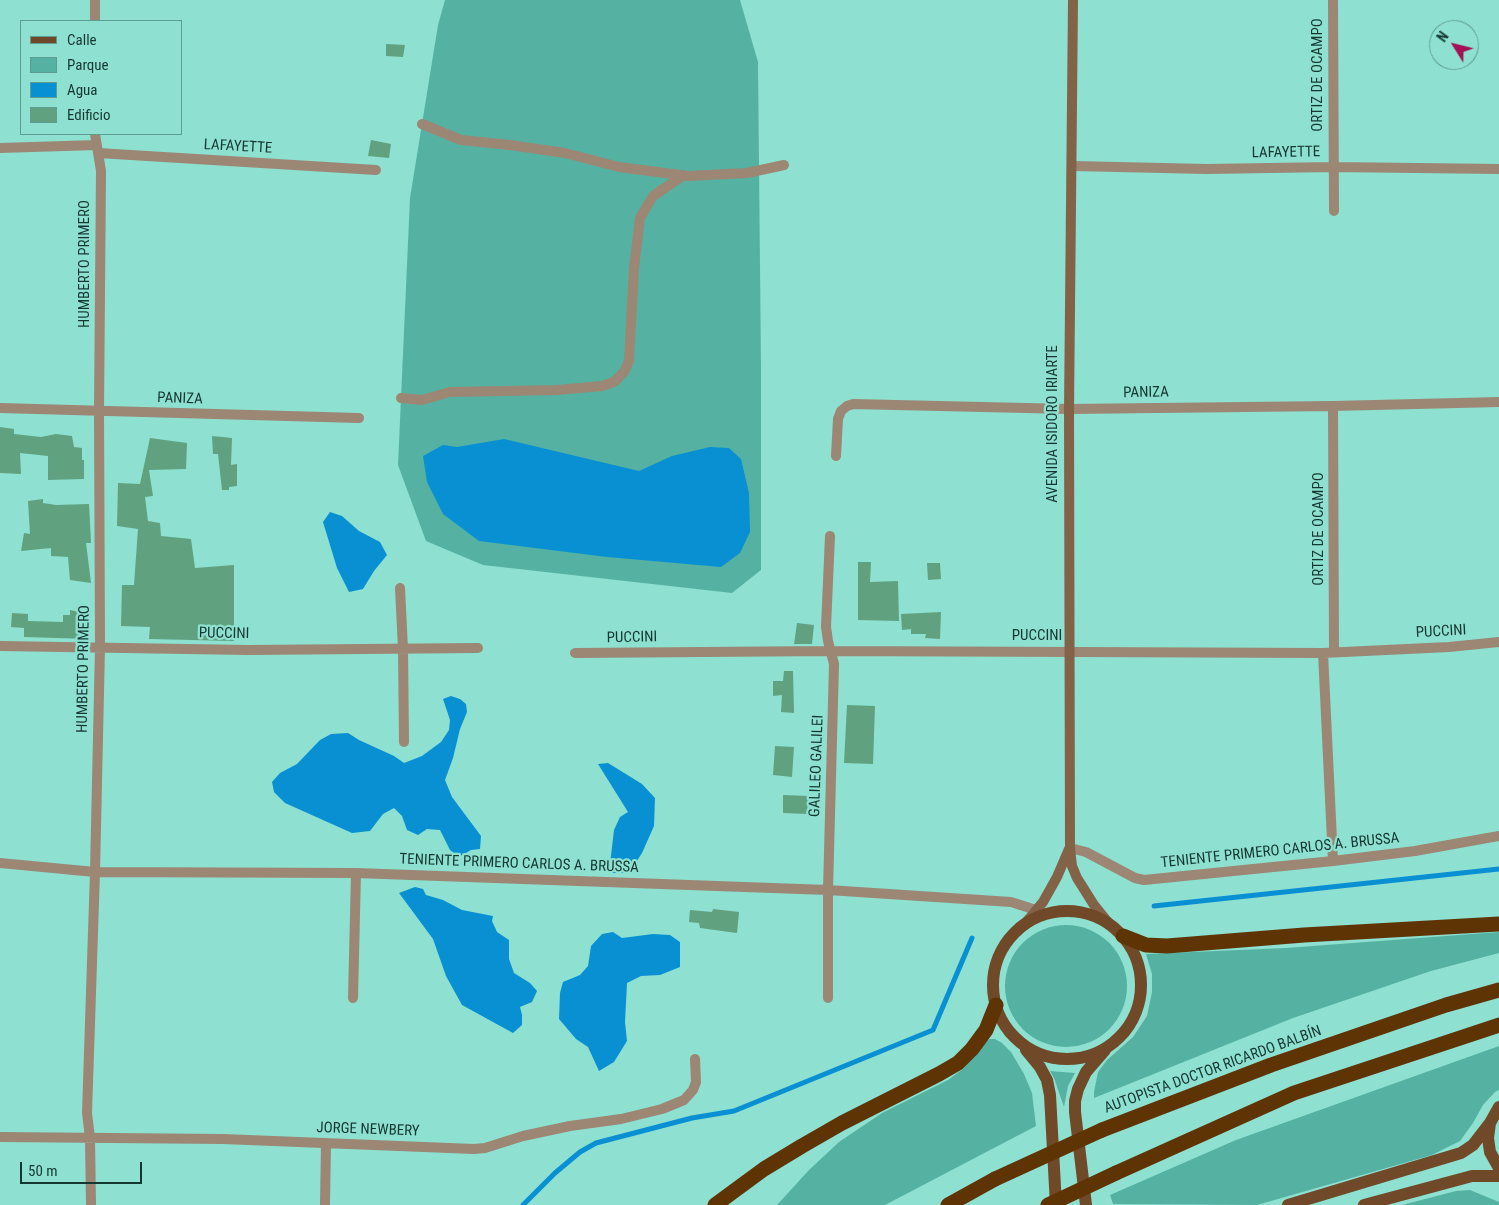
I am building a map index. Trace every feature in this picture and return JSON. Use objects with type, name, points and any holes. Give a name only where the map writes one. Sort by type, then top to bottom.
[{"type":"highway","points":[[1117,931],[1146,945],[1167,946],[1304,935],[1499,924]]},
{"type":"highway","name":"AUTOPISTA DOCTOR RICARDO BALBÍN","points":[[948,1205],[995,1179],[1102,1130],[1271,1065],[1446,1005],[1499,990]]},
{"type":"highway","points":[[715,1205],[802,1146],[842,1123],[958,1063],[972,1049],[986,1030],[996,1006]]},
{"type":"highway","points":[[1048,1205],[1294,1093],[1499,1025]]},
{"type":"main road","points":[[1056,1205],[1050,1095],[1047,1080],[1040,1067],[1004,1025],[996,1006],[993,983],[997,962],[1007,942],[1023,926],[1039,916],[1057,912],[1077,911],[1095,916],[1117,931],[1134,954],[1140,974],[1140,995],[1135,1016],[1123,1034],[1107,1048],[1086,1072],[1075,1101],[1086,1205]]},
{"type":"main road","points":[[1018,1041],[1038,1054],[1061,1059],[1085,1057],[1107,1048]]},
{"type":"main road","points":[[1288,1205],[1461,1154],[1474,1145],[1499,1107]]},
{"type":"main road","points":[[1490,1123],[1488,1138],[1490,1152],[1499,1168]]},
{"type":"main road","points":[[1364,1205],[1472,1176],[1499,1176]]},
{"type":"street","points":[[95,0],[95,20]]},
{"type":"street","name":"AVENIDA ISIDORO IRIARTE","points":[[1074,0],[1069,409],[1068,651],[1070,848],[1072,866],[1077,878],[1094,905],[1117,931]]},
{"type":"street","name":"ORTIZ DE OCAMPO","points":[[1333,0],[1334,211]]},
{"type":"street","points":[[422,124],[461,140],[564,153],[619,167],[684,175],[747,173],[784,165]]},
{"type":"street","name":"HUMBERTO PRIMERO","points":[[91,1205],[90,1138],[87,1113],[100,647],[101,172],[95,135]]},
{"type":"street","name":"LAFAYETTE","points":[[0,148],[97,149],[376,170]]},
{"type":"street","name":"LAFAYETTE","points":[[1073,166],[1207,169],[1333,167],[1499,169]]},
{"type":"street","points":[[401,398],[422,400],[450,392],[556,390],[602,386],[614,382],[624,372],[629,361],[634,268],[640,218],[652,196],[684,175]]},
{"type":"street","name":"PANIZA","points":[[836,456],[838,419],[841,411],[853,404],[1069,409],[1499,402]]},
{"type":"street","name":"ORTIZ DE OCAMPO","points":[[1333,406],[1334,652]]},
{"type":"street","name":"PANIZA","points":[[0,408],[359,418]]},
{"type":"street","name":"GALILEO GALILEI","points":[[828,998],[828,890],[834,664],[826,627],[830,536]]},
{"type":"street","points":[[400,588],[404,742]]},
{"type":"street","name":"PUCCINI","points":[[575,653],[830,650],[1068,651],[1204,654],[1323,653],[1449,647],[1499,642]]},
{"type":"street","name":"PUCCINI","points":[[0,646],[248,650],[478,648]]},
{"type":"street","points":[[1323,653],[1333,861]]},
{"type":"street","name":"TENIENTE PRIMERO CARLOS A. BRUSSA","points":[[1070,848],[1086,852],[1135,878],[1144,880],[1415,851],[1499,836]]},
{"type":"street","name":"AVENIDA ISIDORO IRIARTE","points":[[1023,926],[1043,902],[1070,848]]},
{"type":"street","name":"TENIENTE PRIMERO CARLOS A. BRUSSA","points":[[0,863],[95,872],[356,873],[828,890],[1011,902],[1036,910]]},
{"type":"street","points":[[353,998],[356,873]]},
{"type":"street","name":"JORGE NEWBERY","points":[[0,1137],[223,1139],[485,1148],[523,1136],[570,1126],[621,1119],[662,1109],[684,1100],[693,1090],[696,1082],[695,1059]]},
{"type":"street","points":[[326,1144],[326,1205]]},
{"type":"green space","points":[[445,0],[740,0],[758,62],[761,570],[732,593],[483,565],[426,541],[398,465],[410,198],[438,25]]},
{"type":"green space","points":[[1066,925],[1089,930],[1109,943],[1122,963],[1127,986],[1122,1009],[1109,1029],[1089,1042],[1066,1047],[1043,1042],[1023,1029],[1010,1009],[1005,986],[1010,963],[1023,943],[1043,930]]},
{"type":"green space","points":[[1499,932],[1499,953],[1431,971],[1293,1018],[1094,1098],[1098,1072],[1107,1060],[1133,1037],[1147,1016],[1152,992],[1152,974],[1146,954],[1286,948]]},
{"type":"green space","points":[[995,1039],[1002,1043],[1011,1052],[1024,1074],[1032,1093],[1036,1126],[885,1205],[777,1205],[809,1170],[839,1142],[882,1113],[948,1080],[964,1068],[986,1041]]},
{"type":"green space","points":[[1499,1046],[1499,1090],[1483,1105],[1460,1141],[1432,1155],[1257,1205],[1113,1204],[1110,1195],[1236,1140]]},
{"type":"green space","points":[[1050,1071],[1075,1073],[1068,1086],[1064,1107],[1054,1078]]},
{"type":"green space","points":[[1470,1190],[1499,1202],[1499,1205],[1402,1205],[1456,1191]]},
{"type":"water","points":[[504,439],[639,471],[672,456],[710,447],[729,448],[741,459],[749,493],[750,532],[740,553],[721,567],[607,557],[479,541],[443,514],[427,482],[423,456],[443,445],[457,447]]},
{"type":"water","points":[[330,512],[342,516],[359,531],[380,542],[387,555],[363,589],[349,592],[337,568],[323,522]]},
{"type":"water","points":[[451,696],[460,699],[466,704],[467,712],[445,780],[452,797],[481,836],[480,849],[471,850],[459,857],[450,850],[440,830],[427,829],[418,835],[407,830],[402,816],[394,808],[383,814],[370,831],[352,833],[285,803],[274,792],[272,782],[280,773],[297,764],[320,740],[331,734],[348,733],[404,763],[422,756],[441,742],[449,730],[450,720],[443,699]]},
{"type":"water","points":[[608,763],[642,784],[655,798],[654,826],[642,853],[629,873],[609,873],[614,830],[620,817],[628,812],[598,764]]},
{"type":"water","points":[[415,887],[423,889],[426,895],[443,900],[462,910],[493,916],[492,921],[497,932],[509,940],[509,959],[514,973],[530,983],[537,991],[532,1002],[520,1007],[522,1025],[513,1033],[462,1005],[446,976],[433,939],[399,893]]},
{"type":"water","points":[[613,932],[622,938],[653,934],[670,935],[680,942],[680,967],[660,975],[641,976],[627,983],[625,1022],[627,1041],[614,1062],[599,1071],[588,1047],[576,1039],[559,1019],[560,993],[563,982],[580,975],[588,966],[591,946],[602,934]]},
{"type":"building","points":[[386,44],[405,45],[403,57],[386,56]]},
{"type":"building","points":[[371,140],[391,144],[389,158],[368,156]]},
{"type":"building","points":[[0,427],[14,429],[14,434],[41,437],[56,434],[72,436],[74,447],[82,448],[84,479],[48,480],[48,456],[20,453],[21,474],[0,473]]},
{"type":"building","points":[[212,436],[232,438],[231,465],[237,464],[237,486],[229,487],[229,490],[222,490],[218,454],[213,454]]},
{"type":"building","points":[[150,438],[187,443],[186,469],[149,470],[153,496],[145,497],[148,521],[160,523],[161,536],[191,539],[195,568],[234,565],[234,641],[149,639],[150,627],[121,626],[122,585],[134,585],[138,529],[117,526],[118,483],[140,484]]},
{"type":"building","points":[[43,499],[43,503],[56,505],[89,504],[91,543],[86,543],[91,583],[70,580],[68,557],[51,556],[51,548],[21,551],[24,533],[30,534],[28,501]]},
{"type":"building","points":[[858,562],[871,562],[870,582],[898,581],[899,621],[858,620]]},
{"type":"building","points":[[927,563],[940,563],[941,579],[928,580]]},
{"type":"building","points":[[70,610],[84,613],[83,626],[89,626],[90,639],[24,637],[24,628],[11,627],[12,613],[28,614],[28,621],[63,622],[63,615],[70,615]]},
{"type":"building","points":[[941,612],[940,639],[925,638],[926,634],[911,634],[911,629],[902,630],[901,614]]},
{"type":"building","points":[[797,623],[814,625],[812,644],[794,644]]},
{"type":"building","points":[[784,671],[793,671],[794,713],[781,712],[782,695],[773,696],[773,681],[783,681]]},
{"type":"building","points":[[847,705],[875,706],[873,764],[844,763]]},
{"type":"building","points":[[775,746],[794,747],[792,777],[773,775]]},
{"type":"building","points":[[783,795],[808,796],[807,814],[783,813]]},
{"type":"building","points":[[713,909],[739,912],[737,933],[700,928],[699,923],[689,922],[690,910],[712,912]]},
{"type":"waterway","points":[[1154,906],[1499,869]]},
{"type":"waterway","points":[[523,1205],[555,1173],[580,1152],[596,1143],[692,1118],[734,1111],[933,1030],[972,938]]}]
